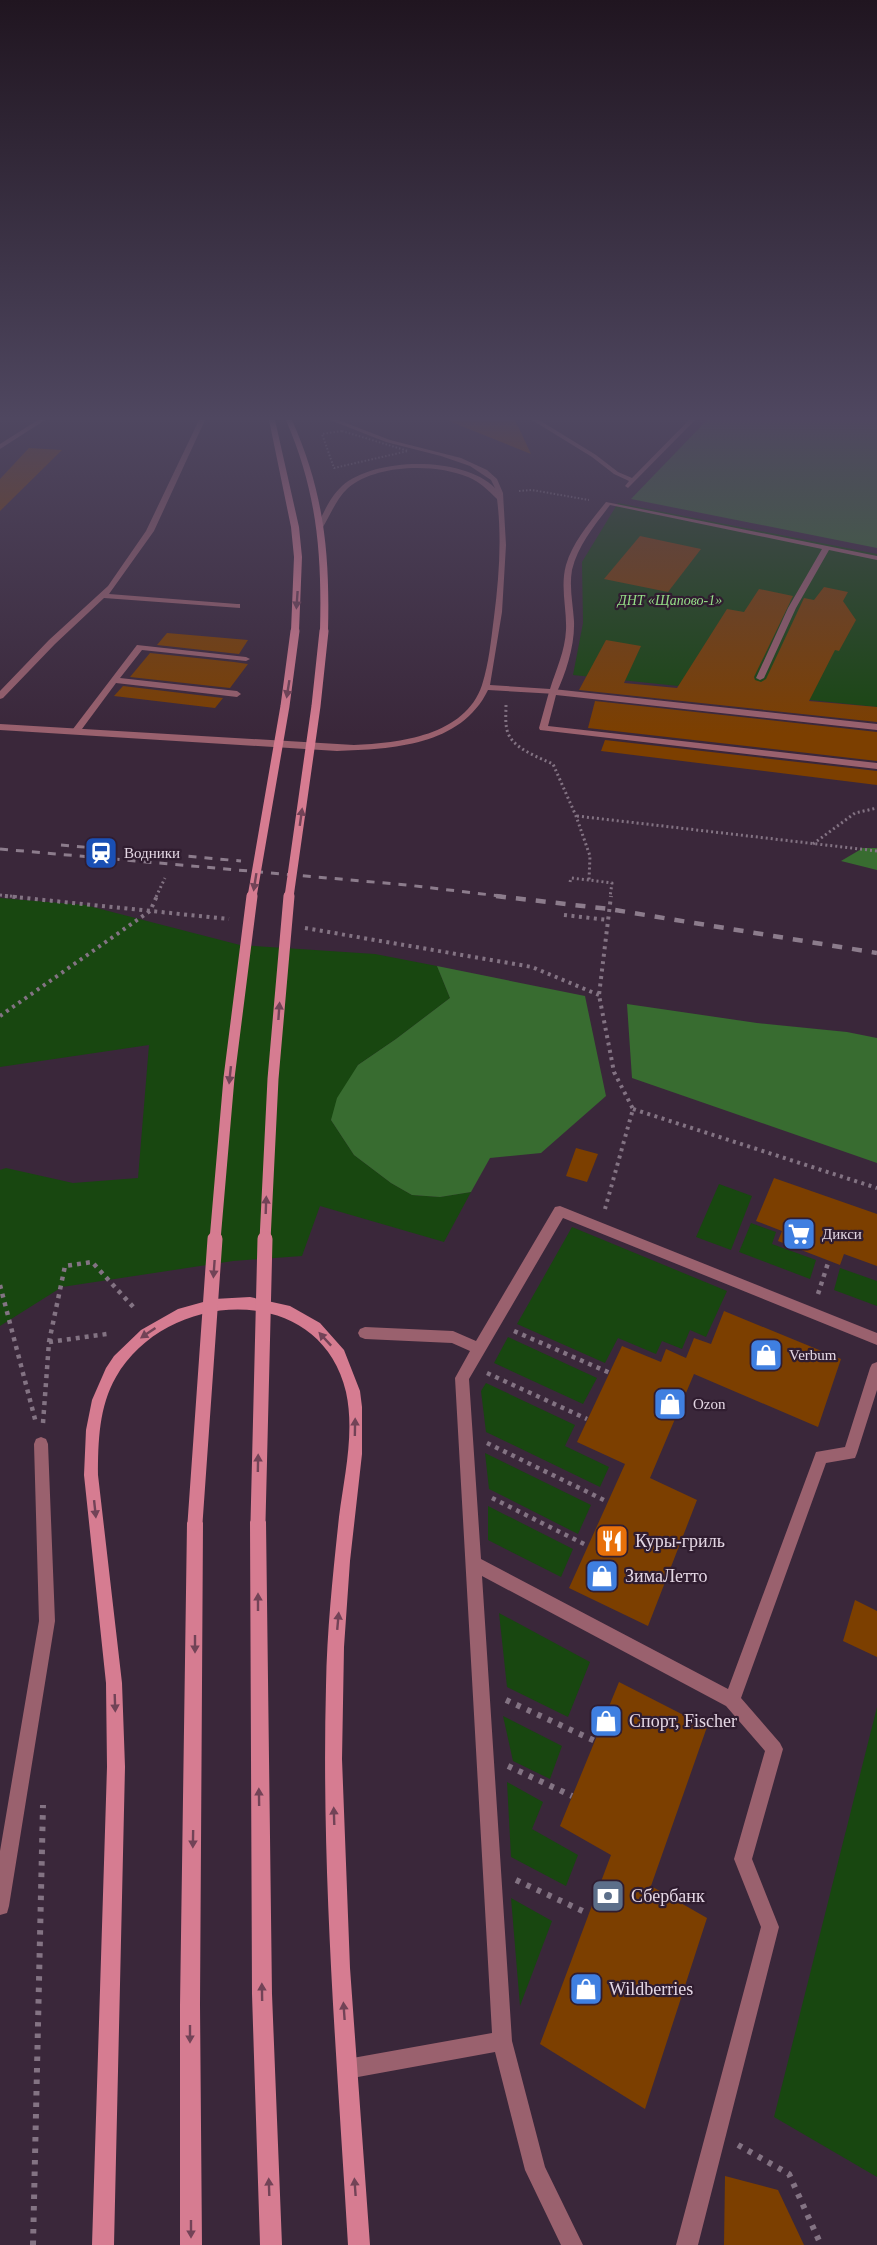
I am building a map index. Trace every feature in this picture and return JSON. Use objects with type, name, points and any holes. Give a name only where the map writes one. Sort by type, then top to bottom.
[{"type":"main road","points":[[191,2245],[190,2005],[195,1523],[222,1146],[248,920],[290,678],[295,631],[298,557],[295,525]]},
{"type":"main road","points":[[271,2245],[262,1994],[258,1522],[260,1348],[268,1144],[286,930],[321,678],[326,567],[321,526]]},
{"type":"main road","points":[[103,2245],[116,1767],[114,1683],[91,1475],[90,1446],[95,1413],[104,1386],[119,1360],[139,1338],[167,1320],[194,1308],[225,1302],[257,1302],[289,1312],[310,1324],[328,1341],[342,1362],[353,1389],[354,1461],[335,1656],[333,1753],[337,1898],[359,2245]]},
{"type":"street","points":[[0,696],[52,642],[111,588],[153,525]]},
{"type":"street","points":[[0,727],[337,748],[389,745],[427,738],[450,728],[467,714],[485,687],[492,656],[500,587],[504,525]]},
{"type":"street","points":[[593,525],[573,559],[567,581],[571,614],[569,640],[543,728],[877,766]]},
{"type":"street","points":[[716,525],[877,558]]},
{"type":"street","points":[[760,678],[792,608],[827,547]]},
{"type":"street","points":[[102,596],[237,606]]},
{"type":"street","points":[[76,731],[140,647],[246,659]]},
{"type":"street","points":[[114,680],[237,694]]},
{"type":"street","points":[[485,687],[553,692],[877,728]]},
{"type":"street","points":[[572,2245],[535,2170],[502,2041],[462,1378],[560,1211],[877,1339]]},
{"type":"street","points":[[365,1333],[453,1336],[479,1349]]},
{"type":"street","points":[[732,1700],[821,1457],[850,1453],[877,1368]]},
{"type":"street","points":[[0,1906],[47,1621],[41,1444]]},
{"type":"street","points":[[473,1563],[732,1700],[774,1749],[743,1859],[770,1927],[687,2245]]},
{"type":"street","points":[[347,2069],[502,2041]]},
{"type":"path","points":[[506,699],[507,731],[511,738],[527,752],[554,765],[590,856],[589,880]]},
{"type":"path","points":[[813,844],[855,813],[877,808]]},
{"type":"path","points":[[576,816],[877,851]]},
{"type":"path","points":[[0,1016],[150,911],[165,878]]},
{"type":"path","points":[[570,882],[571,878],[612,883],[598,994],[605,1018],[614,1072],[633,1109],[600,1227]]},
{"type":"path","points":[[564,915],[608,920]]},
{"type":"path","points":[[633,1109],[877,1188]]},
{"type":"path","points":[[811,1312],[829,1260]]},
{"type":"path","points":[[41,1444],[49,1342],[65,1266],[92,1262],[136,1310]]},
{"type":"path","points":[[0,1285],[41,1444]]},
{"type":"path","points":[[495,1322],[610,1373]]},
{"type":"path","points":[[49,1342],[107,1334]]},
{"type":"path","points":[[470,1365],[587,1419]]},
{"type":"path","points":[[465,1432],[608,1502]]},
{"type":"path","points":[[469,1486],[588,1546]]},
{"type":"path","points":[[481,1688],[595,1741]]},
{"type":"path","points":[[485,1756],[572,1796]]},
{"type":"path","points":[[33,2245],[43,1798]]},
{"type":"path","points":[[492,1869],[589,1914]]},
{"type":"path","points":[[716,2133],[789,2174],[821,2245]]},
{"type":"green space","name":"ДНТ «Щапово-1»","points":[[605,525],[729,525],[877,554],[877,707],[573,675],[583,623],[582,562]]},
{"type":"green space","points":[[760,525],[877,525],[877,548]]},
{"type":"green space","points":[[863,848],[877,848],[877,870],[841,861]]},
{"type":"green space","points":[[0,898],[85,905],[240,945],[375,954],[437,966],[450,998],[358,1065],[331,1120],[354,1155],[391,1183],[412,1195],[440,1197],[471,1192],[444,1242],[320,1206],[302,1256],[233,1261],[62,1287],[0,1326],[0,1170],[6,1168],[73,1183],[138,1178],[149,1045],[0,1067]]},
{"type":"green space","points":[[437,966],[585,996],[606,1096],[541,1153],[490,1158],[471,1192],[440,1197],[412,1195],[391,1183],[354,1155],[331,1120],[337,1098],[358,1065],[450,998]]},
{"type":"green space","points":[[627,1004],[757,1023],[847,1032],[877,1038],[877,1163],[632,1078]]},
{"type":"green space","points":[[719,1184],[752,1196],[731,1250],[696,1237]]},
{"type":"green space","points":[[751,1223],[776,1232],[772,1244],[816,1260],[810,1279],[739,1252]]},
{"type":"green space","points":[[572,1227],[727,1291],[706,1337],[690,1330],[682,1349],[662,1341],[656,1354],[618,1338],[605,1363],[517,1324]]},
{"type":"green space","points":[[840,1268],[877,1281],[877,1306],[834,1290]]},
{"type":"green space","points":[[508,1337],[597,1378],[583,1404],[494,1363]]},
{"type":"green space","points":[[486,1383],[575,1425],[565,1446],[609,1467],[600,1487],[486,1432],[481,1391]]},
{"type":"green space","points":[[485,1453],[591,1505],[578,1534],[489,1489]]},
{"type":"green space","points":[[488,1506],[573,1549],[561,1577],[488,1540]]},
{"type":"green space","points":[[499,1613],[590,1662],[568,1717],[507,1687]]},
{"type":"green space","points":[[877,1707],[877,2177],[774,2117]]},
{"type":"green space","points":[[503,1716],[562,1746],[550,1779],[513,1761]]},
{"type":"green space","points":[[507,1782],[543,1802],[532,1829],[578,1855],[566,1886],[511,1857]]},
{"type":"green space","points":[[511,1898],[552,1921],[520,2006]]},
{"type":"building","points":[[640,536],[701,549],[668,592],[604,579]]},
{"type":"building","points":[[824,587],[848,592],[843,601],[856,620],[839,651],[835,650],[809,701],[877,707],[877,722],[579,690],[606,640],[641,646],[624,683],[677,688],[727,609],[744,612],[759,589],[793,596],[754,677],[755,680],[761,682],[766,679],[804,598],[814,600]]},
{"type":"building","points":[[167,633],[248,640],[239,654],[157,645]]},
{"type":"building","points":[[150,653],[248,664],[230,688],[130,677]]},
{"type":"building","points":[[123,686],[223,698],[215,708],[114,696]]},
{"type":"building","points":[[595,701],[877,732],[877,761],[588,728]]},
{"type":"building","points":[[605,740],[877,771],[877,785],[601,751]]},
{"type":"building","points":[[576,1148],[598,1154],[587,1182],[566,1176]]},
{"type":"building","points":[[774,1178],[877,1214],[877,1266],[844,1254],[840,1265],[778,1241],[782,1231],[756,1221]]},
{"type":"building","points":[[724,1311],[841,1359],[818,1427],[694,1374],[650,1478],[697,1500],[648,1626],[569,1588],[625,1464],[577,1442],[622,1346],[661,1362],[666,1349],[686,1358],[694,1338],[711,1344]]},
{"type":"building","points":[[855,1600],[877,1611],[877,1657],[843,1641]]},
{"type":"building","points":[[619,1682],[707,1727],[651,1886],[707,1918],[645,2109],[540,2044],[611,1855],[560,1826]]},
{"type":"building","points":[[725,2176],[778,2190],[804,2245],[724,2245]]},
{"type":"railway","points":[[61,845],[241,861]]},
{"type":"railway","points":[[0,849],[407,885],[508,897]]},
{"type":"railway","points":[[496,896],[609,909],[877,953]]},
{"type":"place","name":"Водники","points":[[101,853]]},
{"type":"place","name":"Дикси","points":[[799,1234]]},
{"type":"place","name":"Verbum","points":[[766,1355]]},
{"type":"place","name":"Ozon","points":[[670,1404]]},
{"type":"place","name":"Куры-гриль","points":[[612,1541]]},
{"type":"place","name":"ЗимаЛетто","points":[[602,1576]]},
{"type":"place","name":"Спорт, Fischer","points":[[606,1721]]},
{"type":"place","name":"Сбербанк","points":[[608,1896]]},
{"type":"place","name":"Wildberries","points":[[586,1989]]}]
